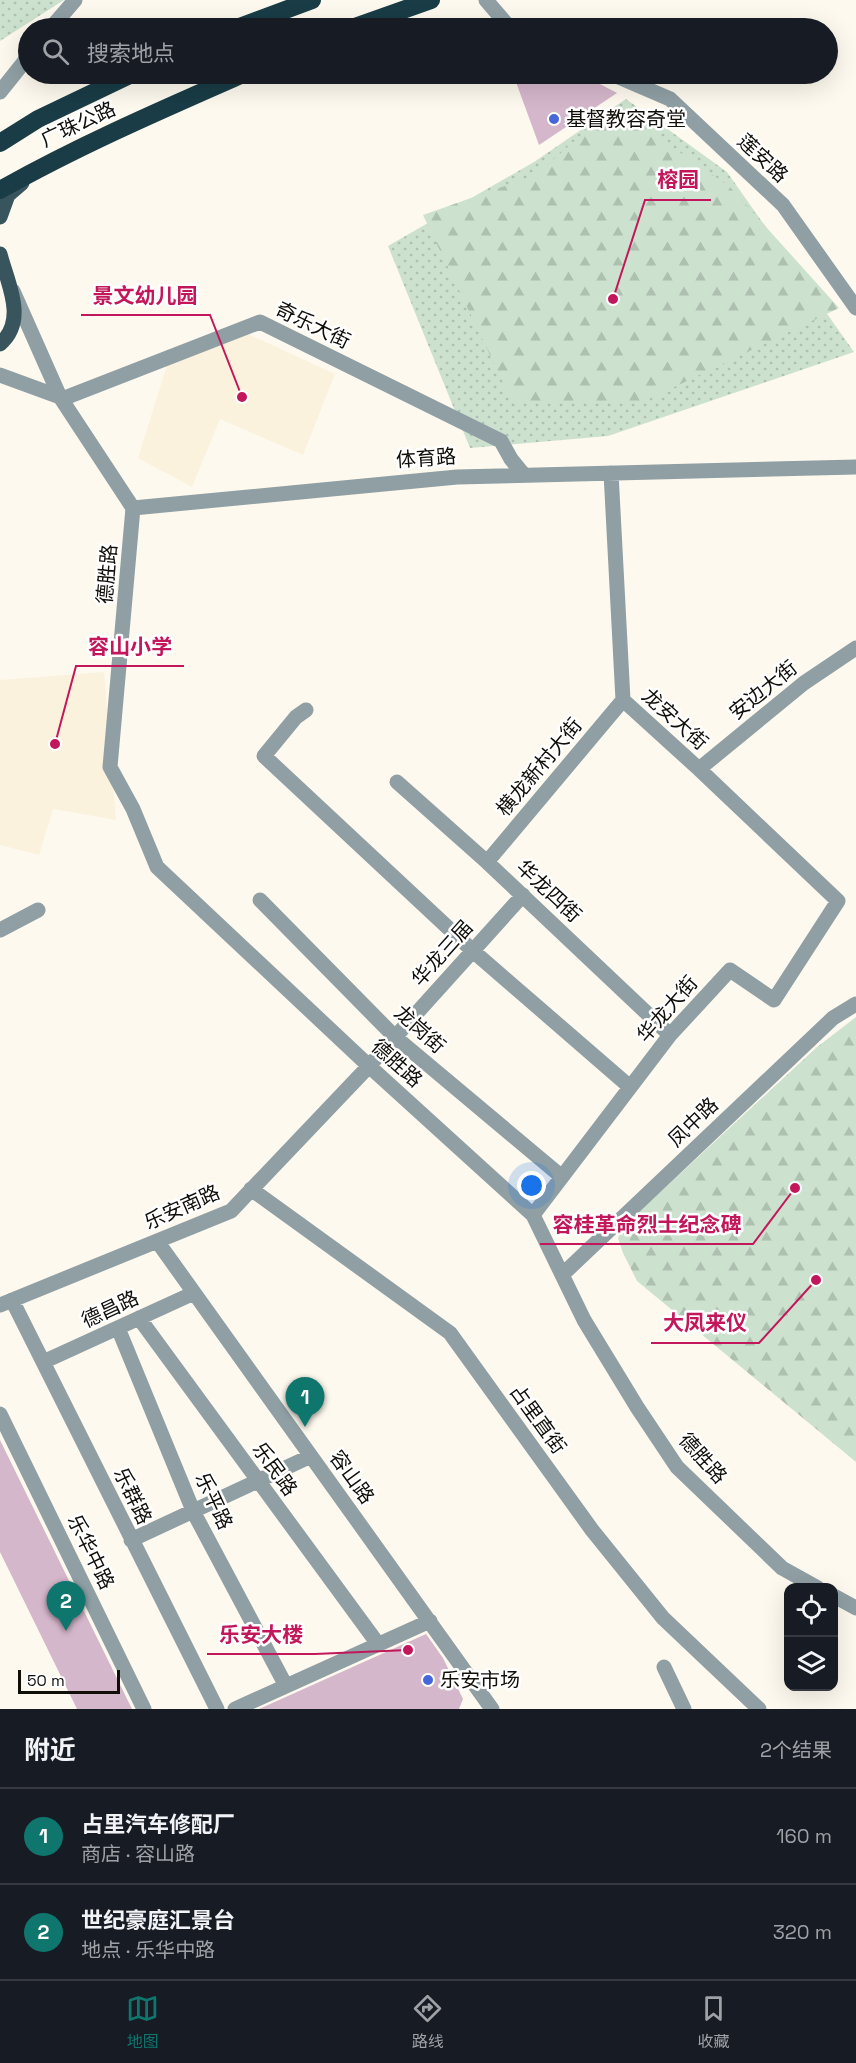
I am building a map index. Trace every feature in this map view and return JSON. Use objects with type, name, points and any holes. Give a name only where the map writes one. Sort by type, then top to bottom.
[{"type":"highway","points":[[264,18],[312,0]]},
{"type":"highway","points":[[380,18],[430,0]]},
{"type":"highway","name":"广珠公路","points":[[0,143],[38,119],[111,84]]},
{"type":"highway","name":"广珠公路","points":[[0,190],[40,167],[221,84]]},
{"type":"main road","points":[[0,217],[8,195],[40,167]]},
{"type":"main road","points":[[0,254],[12,287],[14,315],[8,338],[0,344]]},
{"type":"street","points":[[60,18],[75,0]]},
{"type":"street","points":[[486,0],[501,18]]},
{"type":"street","points":[[0,92],[18,70]]},
{"type":"street","name":"莲安路","points":[[635,84],[670,99],[783,205],[856,308]]},
{"type":"street","points":[[12,287],[61,398],[133,508]]},
{"type":"street","name":"奇乐大街","points":[[61,398],[260,322],[501,441],[511,459],[524,475]]},
{"type":"street","points":[[0,375],[61,398]]},
{"type":"street","name":"体育路","points":[[133,508],[402,480],[856,467]]},
{"type":"street","name":"龙安大街","points":[[611,473],[623,700],[838,901]]},
{"type":"street","name":"德胜路","points":[[133,508],[110,767],[133,809],[157,867],[369,1066],[533,1215],[590,1329],[637,1407],[677,1467],[782,1568],[810,1583]]},
{"type":"street","name":"安边大街","points":[[699,769],[804,683],[856,648]]},
{"type":"street","name":"横龙新村大街","points":[[488,862],[623,700]]},
{"type":"street","points":[[306,710],[296,717],[264,756],[472,951],[630,1087]]},
{"type":"street","name":"华龙四街","points":[[397,782],[488,862],[670,1035]]},
{"type":"street","name":"华龙三届","points":[[369,1066],[523,895]]},
{"type":"street","name":"龙岗街","points":[[260,900],[395,1037],[562,1177]]},
{"type":"street","name":"华龙大街","points":[[533,1215],[670,1035],[730,970],[774,1000],[838,901]]},
{"type":"street","points":[[0,930],[38,910]]},
{"type":"street","name":"凤中路","points":[[562,1275],[833,1018],[856,1004]]},
{"type":"street","name":"乐安南路","points":[[6,1303],[231,1212],[369,1066]]},
{"type":"street","name":"占里直街","points":[[251,1189],[450,1333],[592,1530],[663,1618],[759,1709]]},
{"type":"street","name":"容山路","points":[[157,1242],[492,1709]]},
{"type":"street","name":"德昌路","points":[[43,1362],[194,1293]]},
{"type":"street","name":"乐群路","points":[[6,1303],[43,1362],[217,1709]]},
{"type":"street","name":"乐民路","points":[[139,1318],[378,1644]]},
{"type":"street","name":"乐平路","points":[[118,1328],[194,1513],[286,1686]]},
{"type":"street","name":"乐华中路","points":[[0,1414],[144,1709]]},
{"type":"street","points":[[131,1540],[194,1513],[311,1456]]},
{"type":"street","points":[[838,1598],[856,1608]]},
{"type":"street","points":[[235,1709],[430,1621]]},
{"type":"street","points":[[664,1667],[684,1709]]},
{"type":"shaded area","points":[[246,333],[335,374],[303,455],[220,419],[192,487],[138,458],[168,362]]},
{"type":"shaded area","points":[[104,672],[116,820],[53,809],[39,855],[0,845],[0,680]]},
{"type":"green space","points":[[0,0],[64,0],[36,18],[18,18],[18,29],[0,41]]},
{"type":"green space","points":[[626,99],[727,172],[854,352],[608,436],[470,448],[388,246],[534,162]]},
{"type":"green space","points":[[626,115],[730,187],[839,308],[643,402],[512,401],[423,215],[536,175],[573,142]]},
{"type":"green space","points":[[856,1017],[856,1462],[637,1281],[618,1238],[629,1221],[817,1047]]},
{"type":"building","name":"基督教容奇堂","points":[[517,84],[600,84],[617,93],[539,145]]},
{"type":"building","points":[[0,1440],[132,1709],[77,1709],[0,1552]]},
{"type":"building","points":[[426,1634],[443,1658],[463,1699],[459,1709],[259,1709]]},
{"type":"place","name":"基督教容奇堂","points":[[554,119]]},
{"type":"place","name":"榕园","points":[[613,299]]},
{"type":"place","name":"景文幼儿园","points":[[242,397]]},
{"type":"place","name":"容山小学","points":[[55,744]]},
{"type":"place","name":"容桂革命烈士纪念碑","points":[[795,1188]]},
{"type":"place","name":"大凤来仪","points":[[816,1280]]},
{"type":"place","name":"占里汽车修配厂","points":[[305,1427]]},
{"type":"place","name":"世纪豪庭汇景台","points":[[66,1631]]},
{"type":"place","name":"乐安大楼","points":[[408,1650]]},
{"type":"place","name":"乐安市场","points":[[428,1680]]}]
